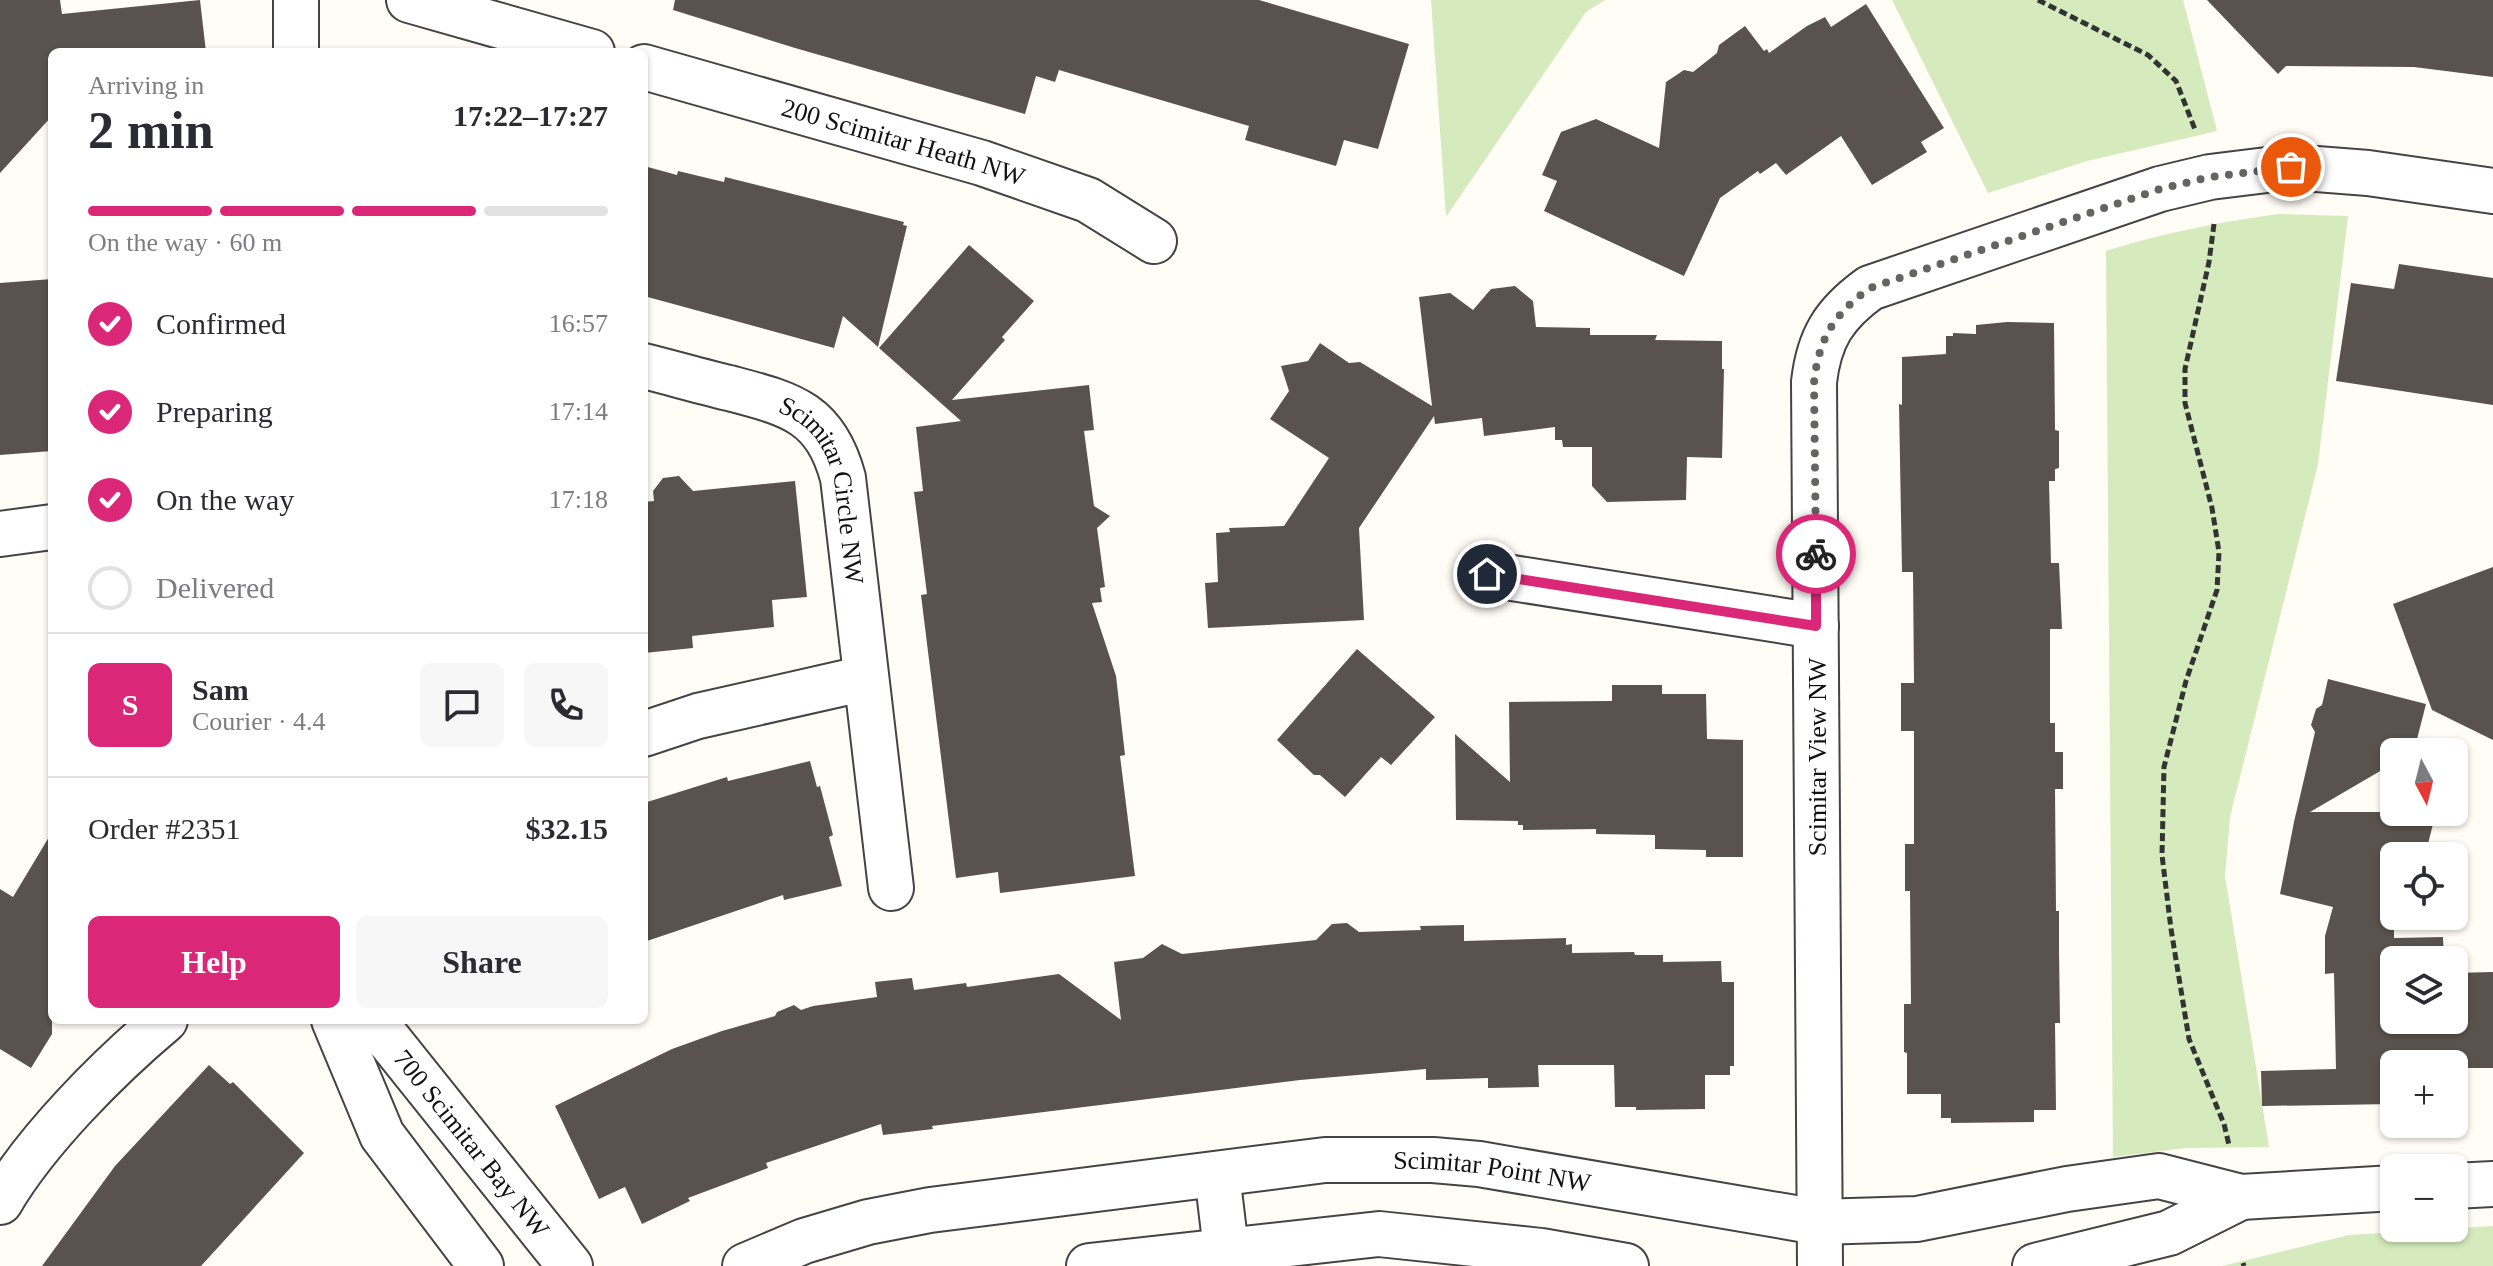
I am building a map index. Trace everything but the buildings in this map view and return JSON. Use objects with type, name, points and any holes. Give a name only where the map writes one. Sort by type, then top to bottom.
[{"type":"street","points":[[296,0],[296,48]]},
{"type":"street","points":[[409,0],[578,48]]},
{"type":"street","name":"200 Scimitar Heath NW","points":[[648,68],[982,163],[1088,200],[1154,241]]},
{"type":"street","name":"Scimitar View NW","points":[[1820,1266],[1814,382],[1824,337],[1838,315],[1870,288],[2160,189],[2210,177],[2291,167],[2368,173],[2493,191]]},
{"type":"street","name":"Scimitar Circle NW","points":[[648,367],[793,407],[821,431],[838,461],[843,478],[891,888]]},
{"type":"street","points":[[0,534],[48,528]]},
{"type":"street","points":[[1487,574],[1816,626]]},
{"type":"street","points":[[648,733],[698,716],[866,678]]},
{"type":"street","points":[[0,1202],[16,1146],[88,1094],[161,1024]]},
{"type":"street","name":"700 Scimitar Bay NW","points":[[336,1024],[382,1135],[481,1266]]},
{"type":"street","name":"700 Scimitar Bay NW","points":[[376,1024],[570,1266]]},
{"type":"street","name":"Scimitar Point NW","points":[[745,1266],[804,1241],[868,1222],[915,1213],[1325,1160],[1433,1160],[1479,1164],[1818,1222],[1917,1219],[2067,1189],[2159,1176],[2241,1197],[2380,1189]]},
{"type":"street","points":[[1217,1174],[1227,1258]]},
{"type":"street","points":[[2468,1185],[2493,1184]]},
{"type":"street","name":"Scimitar Point NW","points":[[2035,1266],[2169,1233],[2241,1197]]},
{"type":"street","points":[[1089,1266],[1227,1258],[1379,1234],[1541,1251],[1626,1266]]},
{"type":"path","points":[[2038,0],[2148,55],[2176,81],[2196,133]]},
{"type":"path","points":[[2214,223],[2209,262],[2185,369],[2185,403],[2212,508],[2219,552],[2217,590],[2186,681],[2164,767],[2162,855],[2189,1039],[2230,1146]]},
{"type":"green space","points":[[1431,0],[1605,0],[1586,12],[1446,217]]},
{"type":"green space","points":[[1892,0],[2183,0],[2217,131],[2087,161],[1988,193]]},
{"type":"green space","points":[[2278,214],[2348,216],[2318,464],[2230,817],[2225,876],[2269,1147],[2186,1148],[2113,1157],[2106,251],[2191,229]]},
{"type":"green space","points":[[2493,1226],[2493,1266],[2222,1266],[2349,1235],[2380,1233],[2380,1242],[2468,1242],[2468,1228]]},
{"type":"way so far","points":[[1816,554],[1814,382],[1817,361],[1824,337],[1838,315],[1855,299],[1870,288],[2160,189],[2210,177],[2291,167]]},
{"type":"route","points":[[1487,574],[1816,626],[1816,554]]}]
